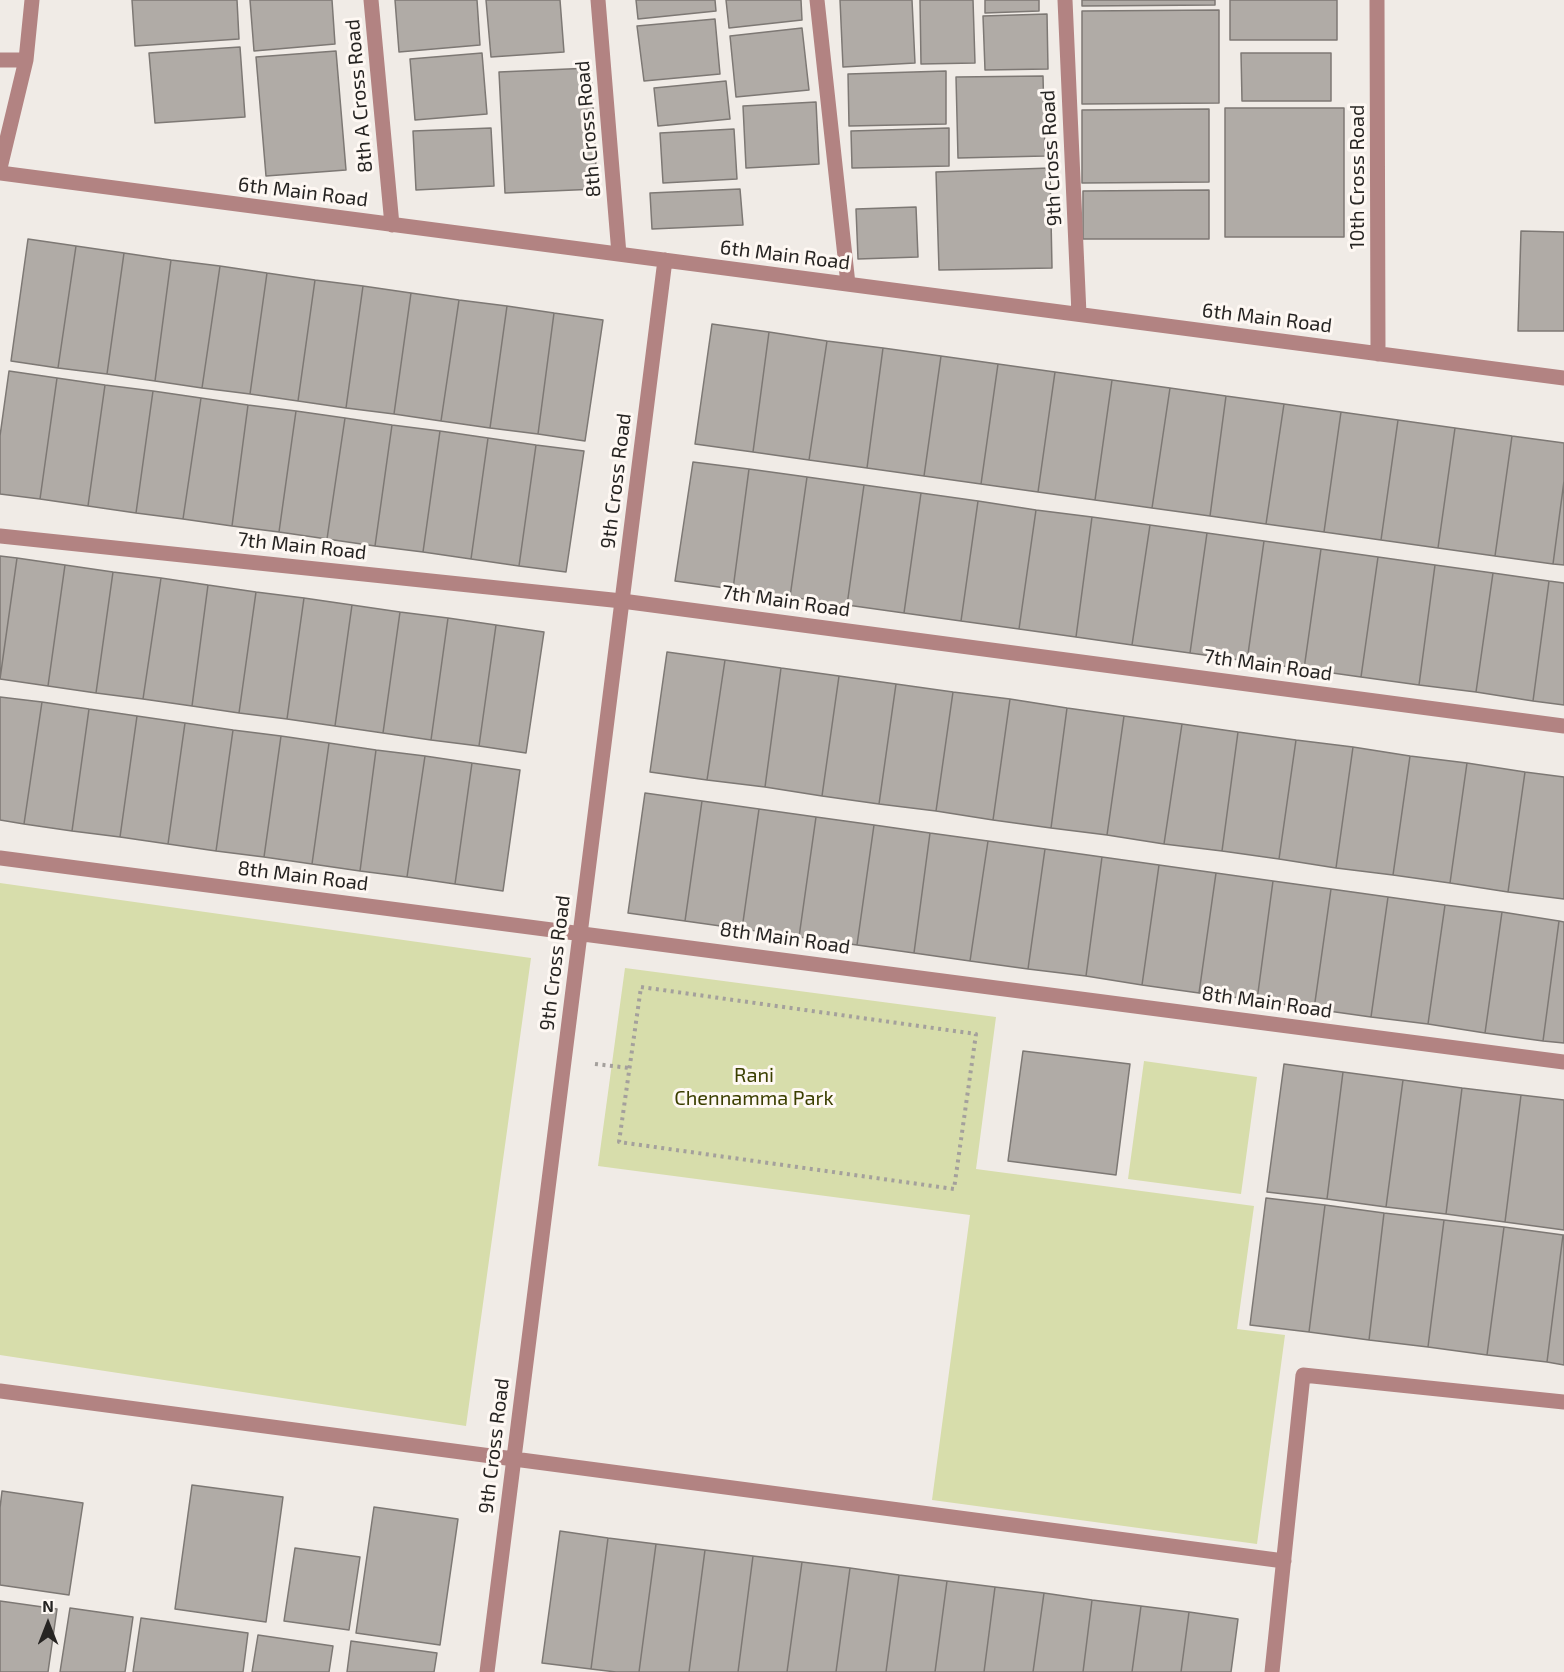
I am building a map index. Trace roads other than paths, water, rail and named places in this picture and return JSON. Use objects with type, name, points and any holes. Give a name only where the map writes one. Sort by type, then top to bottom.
[{"type":"street","points":[[0,168],[26,60],[32,0]]},
{"type":"street","name":"8th A Cross Road","points":[[371,0],[392,225]]},
{"type":"street","name":"8th Cross Road","points":[[598,0],[619,254]]},
{"type":"street","points":[[816,0],[848,284]]},
{"type":"street","name":"9th Cross Road","points":[[1065,0],[1079,314]]},
{"type":"street","name":"10th Cross Road","points":[[1377,0],[1378,354]]},
{"type":"street","points":[[0,60],[26,60]]},
{"type":"street","name":"6th Main Road","points":[[0,173],[1564,378]]},
{"type":"street","name":"9th Cross Road","points":[[487,1672],[665,260]]},
{"type":"street","name":"7th Main Road","points":[[0,536],[622,601],[1564,726]]},
{"type":"street","name":"8th Main Road","points":[[0,858],[1564,1062]]},
{"type":"street","points":[[1272,1672],[1303,1375],[1564,1402]]},
{"type":"street","points":[[0,1391],[1284,1561]]},
{"type":"park label","name":"Rani Chennamma Park","points":[[754,1086]]}]
